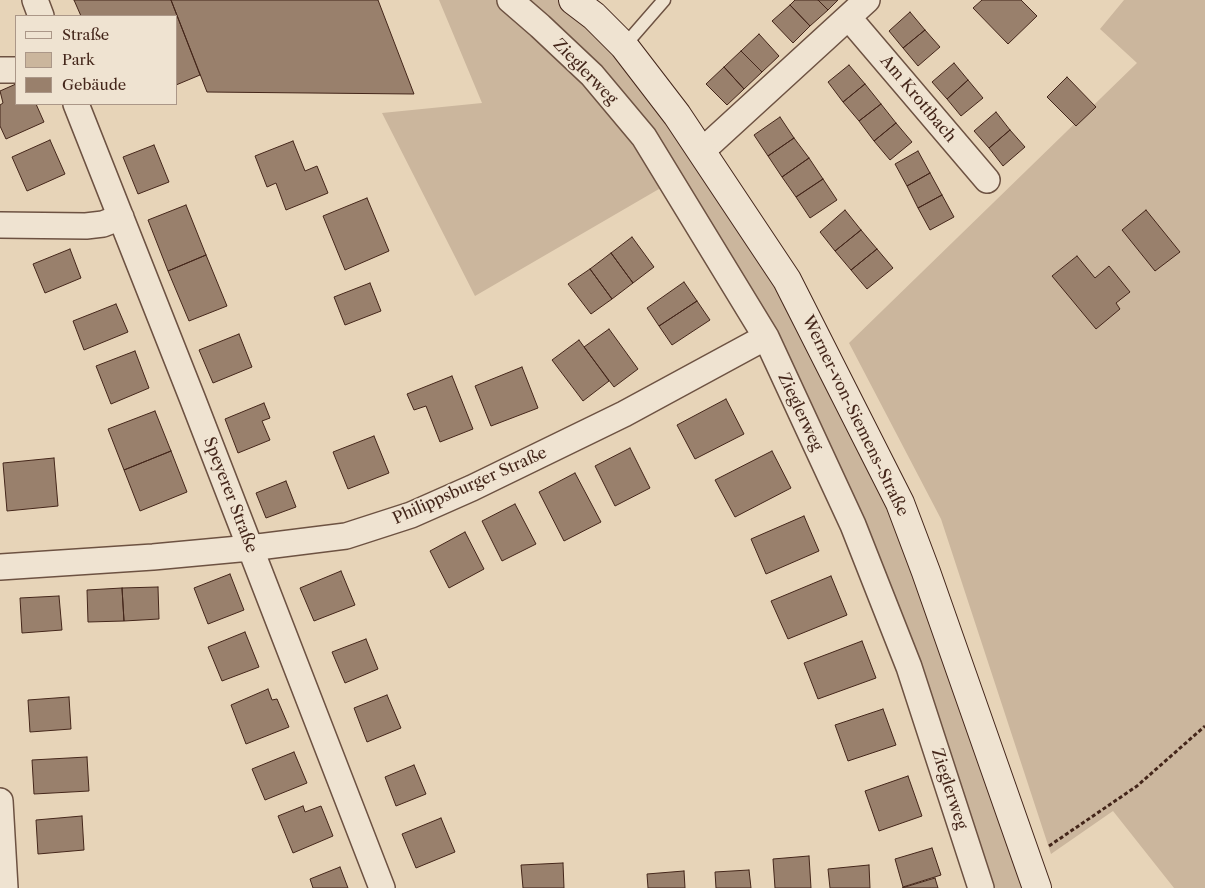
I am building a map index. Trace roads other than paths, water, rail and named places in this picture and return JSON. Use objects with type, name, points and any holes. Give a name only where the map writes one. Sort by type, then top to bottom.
[{"type":"main road","name":"Werner-von-Siemens-Straße","points":[[573,0],[594,16],[624,46],[677,115],[787,280],[900,503],[1037,888]]},
{"type":"street","points":[[35,0],[41,15]]},
{"type":"street","name":"Zieglerweg","points":[[510,0],[592,75],[644,137],[766,338],[853,525],[910,667],[981,888]]},
{"type":"street","points":[[702,151],[867,0]]},
{"type":"street","name":"Am Krottbach","points":[[849,18],[987,180]]},
{"type":"street","points":[[0,70],[15,70]]},
{"type":"street","name":"Speyerer Straße","points":[[76,105],[382,888]]},
{"type":"street","points":[[0,225],[86,226],[103,224],[121,218]]},
{"type":"street","name":"Philippsburger Straße","points":[[0,567],[153,557],[250,548],[346,536],[411,515],[472,488],[624,414],[766,338]]},
{"type":"street","points":[[0,800],[5,888]]},
{"type":"lane","points":[[624,46],[664,0]]}]
